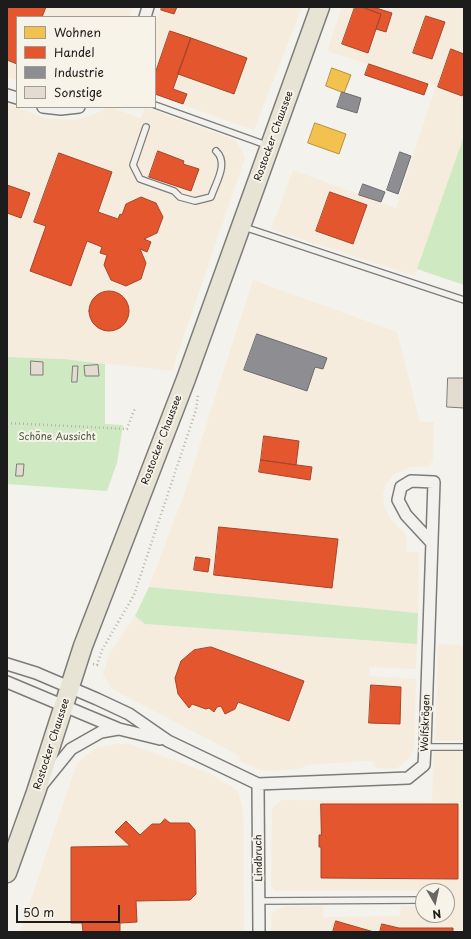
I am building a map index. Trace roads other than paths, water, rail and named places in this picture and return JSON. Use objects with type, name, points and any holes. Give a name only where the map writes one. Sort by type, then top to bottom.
[{"type":"main road","name":"Rostocker Chaussee","points":[[7,874],[36,792],[83,646],[176,407],[271,147],[320,7]]},
{"type":"street","points":[[49,108],[62,110],[73,108]]},
{"type":"street","name":"Wolfskrögen","points":[[7,664],[70,686],[129,714],[168,741],[258,784],[408,778],[424,765],[425,747],[432,543],[434,482],[411,481],[401,487],[398,500],[406,515],[432,543]]},
{"type":"street","name":"Wolfskrögen","points":[[7,682],[119,729],[168,741]]},
{"type":"street","name":"Wolfskrögen","points":[[36,792],[71,749],[101,732],[119,729]]},
{"type":"street","name":"Lindbruch","points":[[258,784],[260,932]]},
{"type":"lane","points":[[156,105],[271,147]]},
{"type":"lane","points":[[146,127],[133,165],[140,179],[174,190],[180,197],[195,201],[211,197],[223,163],[221,156],[216,151]]},
{"type":"lane","points":[[241,226],[464,300]]},
{"type":"lane","points":[[425,747],[464,747]]},
{"type":"lane","points":[[259,901],[415,900]]},
{"type":"park label","name":"Schöne Aussicht","points":[[57,437]]}]
